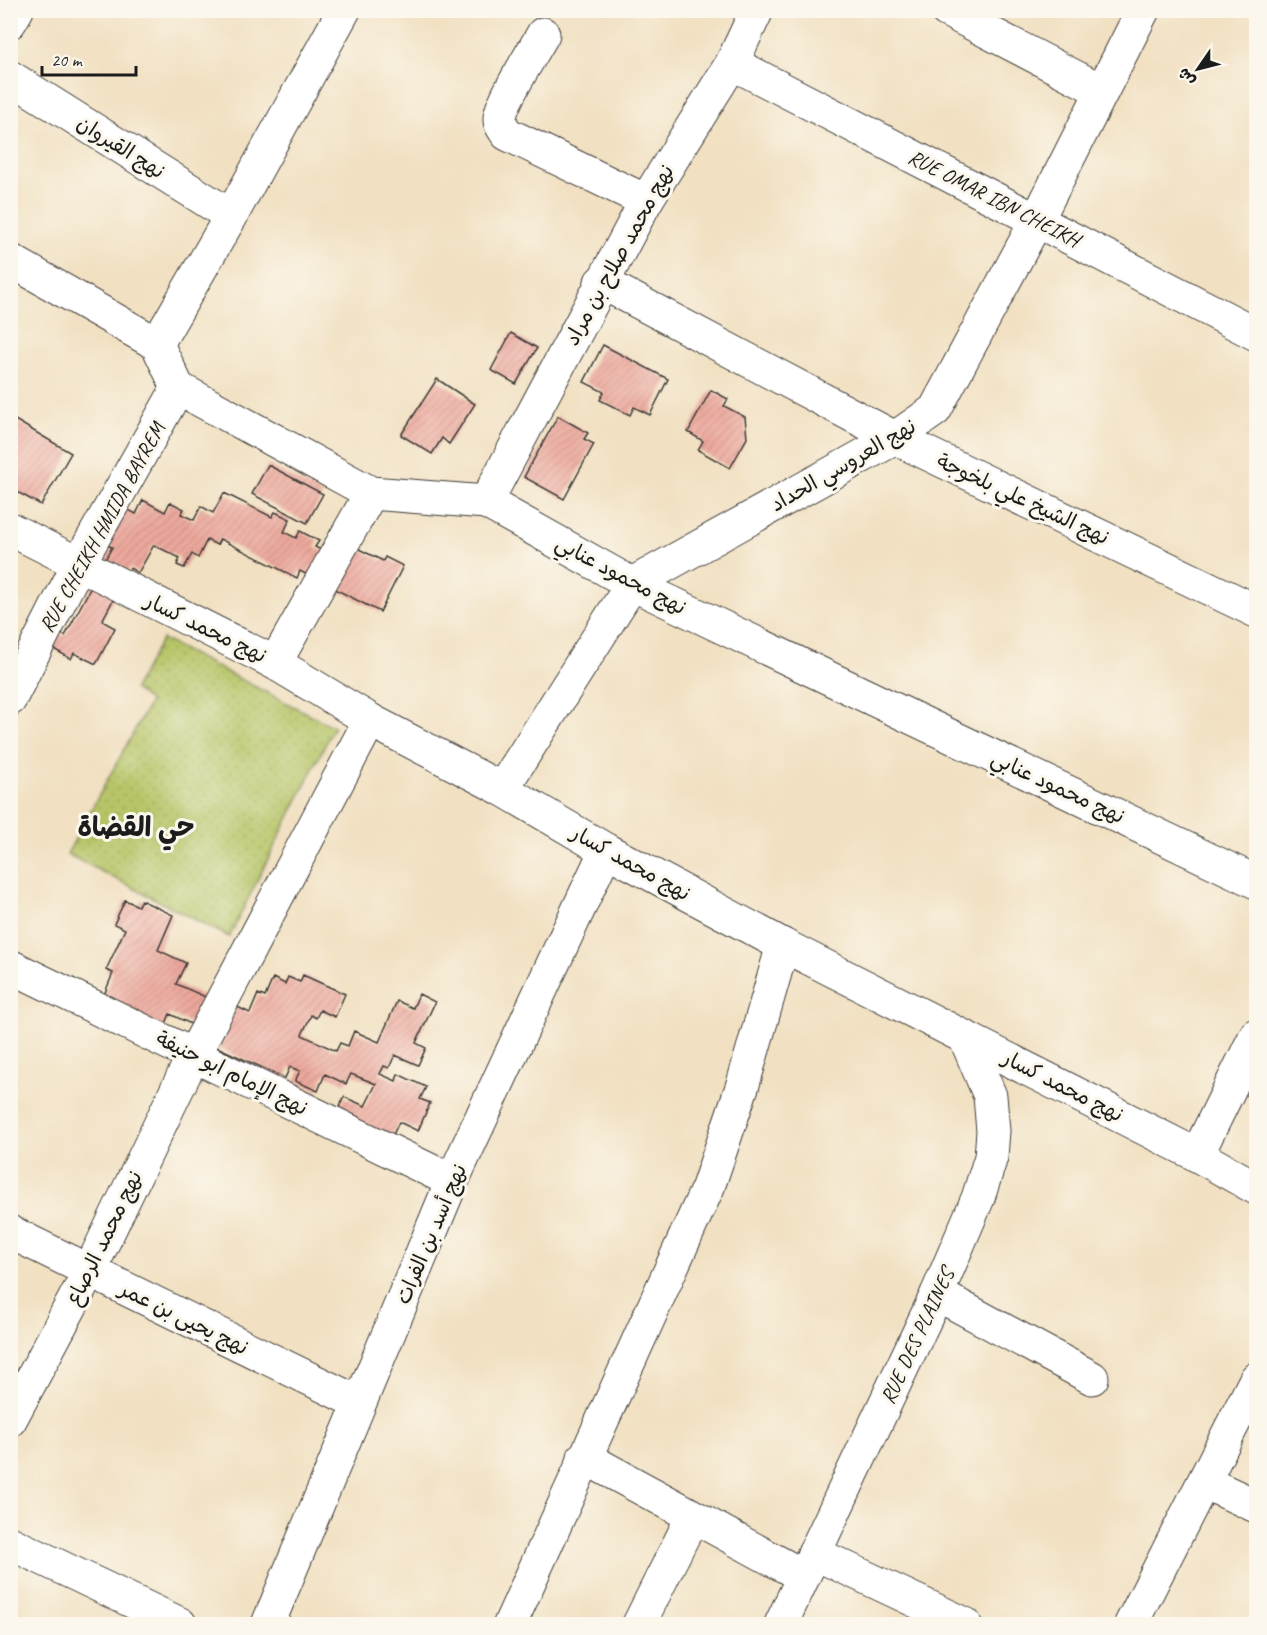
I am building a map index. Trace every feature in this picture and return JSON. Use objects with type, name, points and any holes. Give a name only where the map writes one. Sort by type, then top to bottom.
[{"type":"street","points":[[10,22],[17,10]]},
{"type":"street","points":[[157,344],[231,216],[344,10]]},
{"type":"street","name":"نهج محمد صلاح بن مراد","points":[[486,502],[601,282],[646,201],[732,63],[757,10]]},
{"type":"street","points":[[946,10],[1102,90]]},
{"type":"street","name":"نهج العروسي الحداد","points":[[502,789],[632,584],[895,438],[935,410],[1036,220],[1143,10]]},
{"type":"street","points":[[543,34],[504,103],[500,118],[501,126],[507,134],[646,201]]},
{"type":"street","name":"RUE OMAR IBN CHEIKH","points":[[732,63],[1257,334]]},
{"type":"street","name":"نهج القيروان","points":[[10,77],[231,216]]},
{"type":"street","points":[[10,260],[157,344],[178,388]]},
{"type":"street","name":"نهج الشيخ علي بلخوجة","points":[[601,282],[895,438],[1257,610]]},
{"type":"street","name":"نهج محمود عنابي","points":[[178,388],[371,493],[486,502],[632,584],[1257,882]]},
{"type":"street","name":"RUE CHEIKH HMIDA BAYREM","points":[[10,699],[78,565],[178,388]]},
{"type":"street","points":[[275,663],[371,493]]},
{"type":"street","name":"نهج محمد كسار","points":[[10,529],[275,663],[370,720],[502,789],[606,850],[783,945],[1197,1155],[1257,1188]]},
{"type":"street","name":"نهج محمد الرصاع","points":[[10,1420],[88,1272],[194,1054],[370,720]]},
{"type":"street","name":"نهج أسد بن الفرات","points":[[268,1624],[452,1181],[606,850]]},
{"type":"street","points":[[510,1624],[708,1187],[743,1084],[783,945]]},
{"type":"street","name":"نهج الإمام ابو حنيفة","points":[[10,966],[452,1181]]},
{"type":"street","points":[[1197,1155],[1257,1035]]},
{"type":"street","name":"RUE DES PLAINES","points":[[781,1624],[938,1294],[978,1198],[991,1157],[993,1131],[990,1096],[965,1037]]},
{"type":"street","name":"نهج يحيى بن عمر","points":[[10,1232],[359,1403]]},
{"type":"street","points":[[938,1294],[1092,1378]]},
{"type":"street","points":[[1131,1624],[1257,1379]]},
{"type":"street","points":[[584,1457],[692,1518],[965,1624]]},
{"type":"street","points":[[1204,1482],[1257,1506]]},
{"type":"street","points":[[639,1624],[692,1518]]},
{"type":"street","points":[[10,1543],[180,1624]]},
{"type":"green space","points":[[162,639],[334,727],[229,937],[67,854],[150,702],[134,689]]},
{"type":"building","points":[[511,333],[537,348],[516,384],[491,370]]},
{"type":"building","points":[[603,345],[668,379],[650,415],[634,407],[630,415],[600,400],[604,392],[584,382]]},
{"type":"building","points":[[437,379],[475,404],[449,444],[442,438],[432,454],[401,435]]},
{"type":"building","points":[[711,390],[728,399],[724,406],[745,417],[747,438],[730,468],[698,450],[703,441],[688,432]]},
{"type":"building","points":[[558,416],[588,433],[584,439],[594,444],[564,499],[524,477]]},
{"type":"building","points":[[10,417],[71,453],[41,505],[10,488]]},
{"type":"building","points":[[268,465],[323,494],[307,523],[252,494]]},
{"type":"building","points":[[224,493],[272,517],[275,512],[290,519],[284,532],[296,538],[300,531],[319,541],[315,547],[345,562],[353,546],[383,561],[385,557],[403,566],[380,612],[300,571],[297,578],[220,539],[217,545],[207,540],[198,558],[192,554],[184,568],[177,565],[180,558],[154,545],[138,573],[130,568],[102,621],[115,628],[96,664],[74,653],[71,659],[52,648],[60,633],[65,636],[112,547],[106,545],[125,508],[136,514],[143,500],[165,512],[170,502],[184,509],[181,514],[194,520],[201,506],[213,513]]},
{"type":"building","points":[[125,900],[138,906],[141,900],[173,915],[158,950],[186,963],[176,984],[228,1007],[229,1003],[250,1013],[258,994],[265,997],[273,978],[285,984],[288,977],[300,982],[303,975],[345,994],[335,1017],[320,1010],[316,1018],[311,1015],[302,1035],[336,1051],[340,1043],[348,1046],[354,1031],[379,1042],[397,1001],[413,1008],[419,994],[435,1002],[416,1043],[426,1048],[418,1065],[395,1055],[389,1068],[384,1066],[380,1074],[396,1081],[398,1074],[426,1087],[420,1099],[430,1103],[418,1131],[399,1122],[391,1139],[336,1114],[344,1097],[365,1106],[376,1084],[351,1074],[346,1084],[325,1074],[318,1091],[295,1081],[300,1071],[290,1067],[285,1078],[204,1041],[208,1032],[170,1014],[164,1028],[102,1000],[113,973],[106,970],[125,929],[114,924]]},
{"type":"district","name":"حي القضاة","points":[[136,827]]}]
